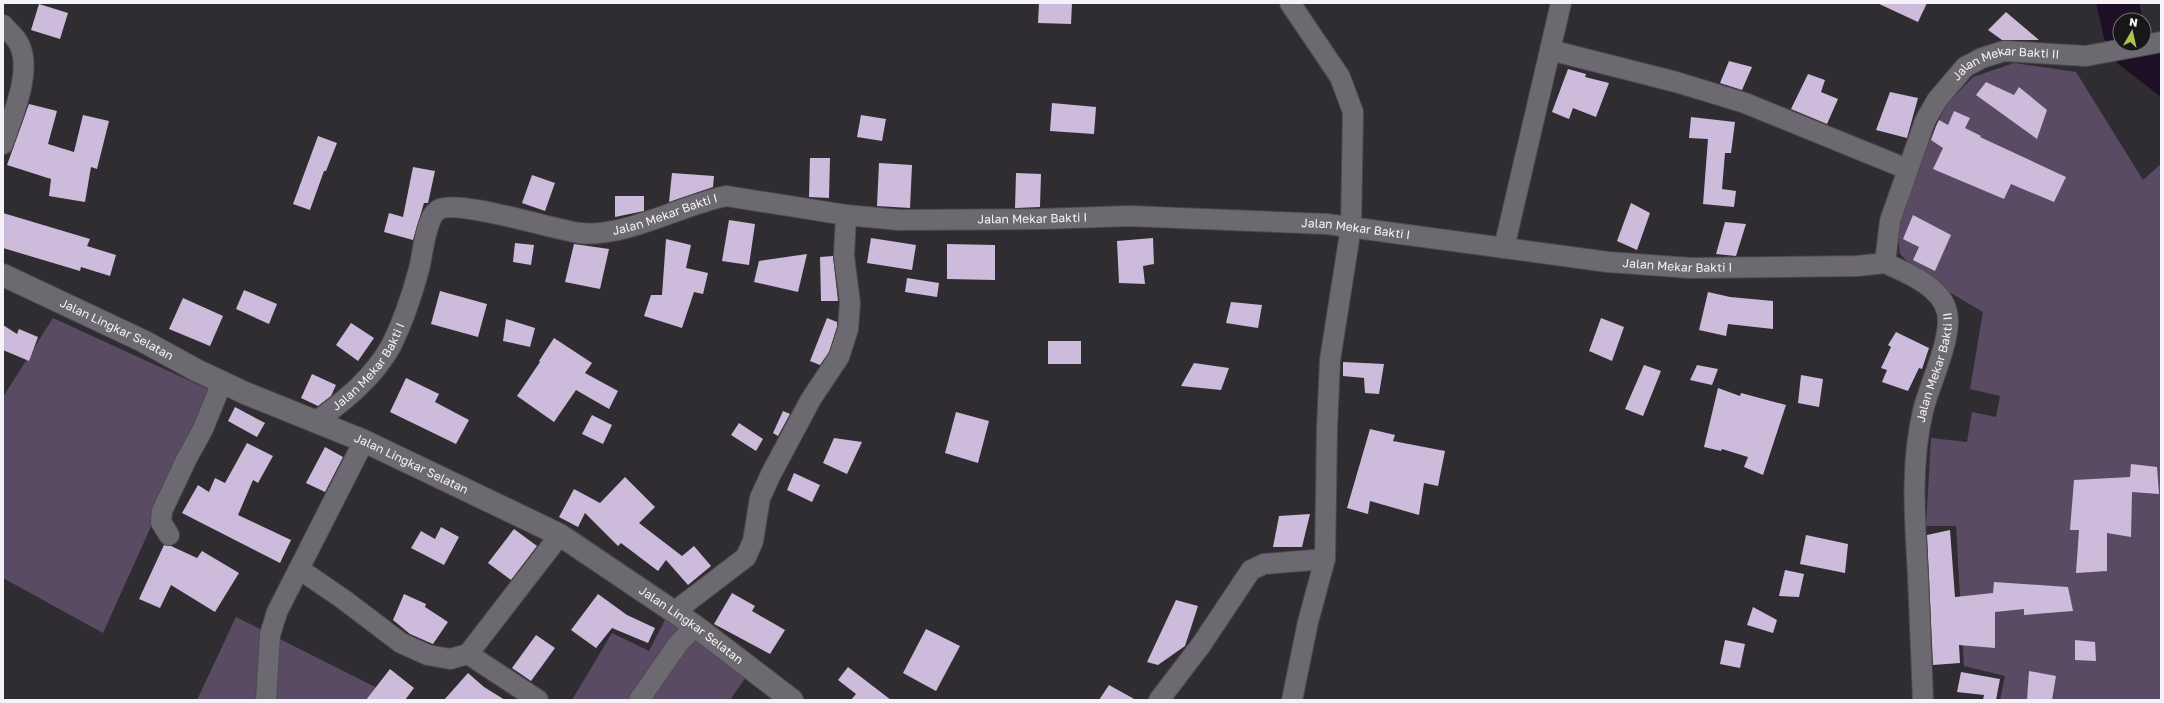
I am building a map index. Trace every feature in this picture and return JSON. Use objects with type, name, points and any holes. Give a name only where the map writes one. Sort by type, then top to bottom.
[{"type":"street","points":[[1290,3],[1340,77],[1353,112],[1351,227],[1330,360],[1327,429],[1325,559],[1308,622],[1292,700]]},
{"type":"street","points":[[1504,248],[1561,3]]},
{"type":"street","points":[[3,25],[19,44],[24,62],[23,80],[3,144]]},
{"type":"street","name":"Jalan Mekar Bakti II","points":[[1923,700],[1914,529],[1914,456],[1923,410],[1948,327],[1947,311],[1938,295],[1915,277],[1885,263],[1890,221],[1907,168],[1925,122],[1937,100],[1965,67],[1982,58],[2004,52],[2086,56],[2161,42]]},
{"type":"street","points":[[1550,50],[1676,82],[1745,103],[1907,168]]},
{"type":"street","name":"Jalan Mekar Bakti I","points":[[317,421],[350,396],[373,372],[390,347],[404,316],[419,270],[432,215],[440,209],[454,208],[485,212],[580,233],[601,234],[706,200],[726,196],[846,215],[906,220],[1039,219],[1130,216],[1286,221],[1351,227],[1608,262],[1691,268],[1856,266],[1885,263]]},
{"type":"street","points":[[674,612],[746,557],[753,541],[760,498],[771,474],[811,400],[839,357],[848,329],[850,303],[844,256],[846,215]]},
{"type":"street","name":"Jalan Lingkar Selatan","points":[[3,275],[143,341],[222,382],[364,441],[560,535],[694,626],[792,700]]},
{"type":"street","points":[[169,536],[161,522],[162,511],[186,460],[203,429],[222,382]]},
{"type":"street","points":[[266,700],[270,635],[277,612],[364,441]]},
{"type":"street","points":[[299,569],[343,599],[401,643],[428,655],[450,659],[468,654],[560,535]]},
{"type":"street","points":[[1159,700],[1195,653],[1251,570],[1264,564],[1325,559]]},
{"type":"street","points":[[639,700],[678,644],[694,626]]},
{"type":"street","points":[[468,654],[538,700]]},
{"type":"shaded area","points":[[2096,3],[2139,3],[2141,12],[2112,12],[2112,52],[2152,52],[2152,35],[2161,51],[2161,97],[2117,63],[2104,38]]},
{"type":"shaded area","points":[[2014,63],[2076,72],[2143,180],[2161,164],[2161,700],[2000,700],[2005,676],[1964,666],[1956,526],[1926,526],[1931,438],[1967,442],[1972,412],[1996,417],[2000,396],[1970,389],[1983,312],[1922,276],[1900,254],[1897,228],[1921,159],[1946,105],[1973,77]]},
{"type":"shaded area","points":[[53,318],[212,391],[103,633],[3,578],[3,397]]},
{"type":"shaded area","points":[[236,617],[401,700],[197,700]]},
{"type":"shaded area","points":[[666,618],[746,677],[730,700],[572,700],[612,633],[649,651]]},
{"type":"building","points":[[1039,3],[1072,3],[1071,24],[1038,23]]},
{"type":"building","points":[[1877,3],[1927,3],[1918,22]]},
{"type":"building","points":[[39,4],[68,13],[60,39],[31,30]]},
{"type":"building","points":[[2006,12],[2039,40],[2002,40],[1988,30]]},
{"type":"building","points":[[1729,61],[1752,67],[1742,90],[1720,83]]},
{"type":"building","points":[[1568,69],[1586,74],[1585,77],[1609,83],[1596,117],[1573,108],[1569,119],[1552,112]]},
{"type":"building","points":[[1808,74],[1825,80],[1821,92],[1838,99],[1827,124],[1791,109]]},
{"type":"building","points":[[1986,82],[2014,95],[2019,87],[2047,110],[2037,139],[1976,95]]},
{"type":"building","points":[[1890,92],[1918,98],[1907,138],[1876,130]]},
{"type":"building","points":[[1052,103],[1096,107],[1094,134],[1050,131]]},
{"type":"building","points":[[29,104],[57,111],[48,144],[74,152],[83,115],[109,121],[97,169],[91,167],[85,202],[49,196],[51,179],[7,165]]},
{"type":"building","points":[[1954,111],[1970,118],[1965,128],[1981,136],[1980,137],[2066,177],[2054,202],[2011,184],[2004,199],[1933,169],[1943,148],[1931,140],[1936,126],[1939,120],[1948,125]]},
{"type":"building","points":[[861,115],[886,119],[882,141],[857,137]]},
{"type":"building","points":[[1691,117],[1735,122],[1731,153],[1725,153],[1722,189],[1736,191],[1734,207],[1703,204],[1708,139],[1689,138]]},
{"type":"building","points":[[318,136],[337,143],[326,171],[324,171],[310,210],[293,204]]},
{"type":"building","points":[[810,158],[830,158],[829,198],[809,197]]},
{"type":"building","points":[[879,163],[912,165],[910,208],[877,206]]},
{"type":"building","points":[[413,167],[435,171],[428,203],[424,203],[413,240],[384,232],[389,213],[403,217]]},
{"type":"building","points":[[672,173],[714,176],[713,187],[669,202]]},
{"type":"building","points":[[1016,173],[1041,174],[1040,207],[1015,208]]},
{"type":"building","points":[[532,175],[555,183],[545,211],[522,203]]},
{"type":"building","points":[[615,196],[644,196],[644,211],[615,217]]},
{"type":"building","points":[[1631,203],[1650,213],[1637,250],[1617,241]]},
{"type":"building","points":[[3,213],[90,239],[87,246],[116,255],[110,276],[81,267],[80,271],[3,248]]},
{"type":"building","points":[[1913,215],[1951,235],[1935,271],[1913,260],[1919,247],[1903,239]]},
{"type":"building","points":[[729,220],[755,224],[749,265],[722,261]]},
{"type":"building","points":[[1725,222],[1746,224],[1736,256],[1716,254]]},
{"type":"building","points":[[871,238],[916,245],[912,270],[867,263]]},
{"type":"building","points":[[1153,238],[1154,264],[1143,266],[1145,284],[1119,283],[1117,241]]},
{"type":"building","points":[[666,239],[691,245],[686,268],[708,273],[703,294],[694,292],[682,328],[644,316],[651,295],[662,295]]},
{"type":"building","points":[[515,243],[534,245],[531,265],[513,262]]},
{"type":"building","points":[[574,244],[609,249],[600,289],[565,282]]},
{"type":"building","points":[[947,244],[995,245],[995,280],[947,279]]},
{"type":"building","points":[[807,254],[798,292],[754,282],[759,261]]},
{"type":"building","points":[[833,256],[838,301],[821,301],[820,257]]},
{"type":"building","points":[[907,278],[939,283],[937,297],[905,292]]},
{"type":"building","points":[[244,290],[277,304],[269,324],[236,309]]},
{"type":"building","points":[[440,291],[487,304],[478,337],[431,324]]},
{"type":"building","points":[[1708,292],[1730,297],[1773,301],[1773,329],[1728,324],[1726,336],[1699,330]]},
{"type":"building","points":[[183,298],[223,316],[210,346],[169,329]]},
{"type":"building","points":[[1231,302],[1262,305],[1258,328],[1226,323]]},
{"type":"building","points":[[827,318],[837,322],[837,327],[829,352],[820,365],[810,361]]},
{"type":"building","points":[[1601,318],[1624,327],[1612,361],[1589,351]]},
{"type":"building","points":[[506,319],[535,328],[530,347],[503,341]]},
{"type":"building","points":[[351,323],[374,338],[358,361],[336,345]]},
{"type":"building","points":[[3,325],[17,334],[19,329],[38,337],[29,361],[3,350]]},
{"type":"building","points":[[1896,332],[1929,348],[1922,369],[1919,368],[1908,391],[1882,382],[1887,370],[1881,368],[1891,347],[1888,345]]},
{"type":"building","points":[[554,338],[592,363],[585,373],[618,391],[609,409],[576,390],[554,422],[517,396]]},
{"type":"building","points":[[1048,341],[1081,341],[1081,364],[1048,364]]},
{"type":"building","points":[[1343,362],[1384,364],[1379,394],[1365,393],[1364,378],[1343,376]]},
{"type":"building","points":[[1194,363],[1229,368],[1221,390],[1181,386]]},
{"type":"building","points":[[1644,365],[1661,371],[1643,416],[1625,409]]},
{"type":"building","points":[[1697,365],[1718,369],[1712,385],[1690,380]]},
{"type":"building","points":[[312,374],[336,385],[331,396],[318,406],[301,398]]},
{"type":"building","points":[[1801,375],[1823,379],[1819,407],[1798,403]]},
{"type":"building","points":[[406,378],[439,394],[435,402],[469,420],[456,444],[390,412]]},
{"type":"building","points":[[1718,388],[1740,396],[1741,393],[1786,405],[1763,475],[1744,467],[1748,457],[1722,449],[1721,451],[1704,447]]},
{"type":"building","points":[[235,407],[265,423],[257,437],[228,421]]},
{"type":"building","points":[[783,411],[790,414],[778,436],[773,433]]},
{"type":"building","points":[[956,412],[989,421],[978,463],[945,453]]},
{"type":"building","points":[[592,415],[612,425],[603,444],[582,434]]},
{"type":"building","points":[[739,423],[763,439],[756,451],[731,435]]},
{"type":"building","points":[[1370,429],[1395,435],[1393,441],[1445,451],[1438,486],[1424,483],[1419,515],[1370,501],[1368,514],[1347,508]]},
{"type":"building","points":[[834,438],[862,442],[847,474],[823,463]]},
{"type":"building","points":[[247,443],[273,456],[258,483],[253,480],[238,515],[291,540],[280,563],[182,513],[198,485],[209,492],[215,478],[225,483]]},
{"type":"building","points":[[325,447],[343,457],[325,492],[306,483]]},
{"type":"building","points":[[2131,464],[2157,467],[2159,494],[2132,492],[2131,537],[2107,533],[2107,571],[2076,573],[2079,530],[2070,530],[2074,480],[2130,477]]},
{"type":"building","points":[[794,473],[820,485],[812,502],[787,490]]},
{"type":"building","points":[[625,477],[655,507],[639,523],[682,556],[694,546],[711,566],[688,585],[666,560],[658,571],[621,543],[618,546],[585,513],[578,527],[559,517],[574,489],[600,503]]},
{"type":"building","points":[[1310,514],[1302,547],[1273,547],[1279,516]]},
{"type":"building","points":[[441,527],[459,537],[444,565],[411,548],[421,531],[435,539]]},
{"type":"building","points":[[514,529],[537,546],[511,580],[488,563]]},
{"type":"building","points":[[1950,530],[1955,597],[1993,593],[1994,582],[2068,587],[2073,611],[2024,615],[2024,609],[1995,612],[1995,648],[1959,645],[1960,663],[1933,665],[1927,535]]},
{"type":"building","points":[[1806,535],[1848,544],[1845,573],[1800,564]]},
{"type":"building","points":[[164,545],[171,546],[197,558],[202,551],[239,573],[215,612],[171,585],[160,608],[139,599]]},
{"type":"building","points":[[1785,570],[1804,574],[1799,597],[1779,596]]},
{"type":"building","points":[[732,593],[755,606],[752,611],[785,630],[770,654],[714,624]]},
{"type":"building","points":[[404,594],[426,604],[425,607],[448,622],[433,644],[410,634],[393,620]]},
{"type":"building","points":[[598,594],[627,615],[655,628],[648,643],[612,628],[596,648],[571,630]]},
{"type":"building","points":[[1176,600],[1198,606],[1185,646],[1158,665],[1147,662]]},
{"type":"building","points":[[1753,607],[1777,620],[1773,633],[1747,625]]},
{"type":"building","points":[[926,629],[960,646],[936,691],[903,673]]},
{"type":"building","points":[[536,635],[555,648],[531,681],[512,668]]},
{"type":"building","points":[[1725,640],[1745,644],[1740,668],[1720,664]]},
{"type":"building","points":[[2075,640],[2095,642],[2096,661],[2075,660]]},
{"type":"building","points":[[848,667],[891,700],[851,700],[856,694],[838,680]]},
{"type":"building","points":[[390,669],[414,688],[405,700],[366,700]]},
{"type":"building","points":[[2029,671],[2056,676],[2052,700],[2027,700]]},
{"type":"building","points":[[1961,672],[2000,679],[1996,700],[1983,700],[1984,695],[1957,692]]},
{"type":"building","points":[[468,673],[484,687],[505,700],[444,700]]},
{"type":"building","points":[[1109,685],[1136,700],[1099,700]]}]
